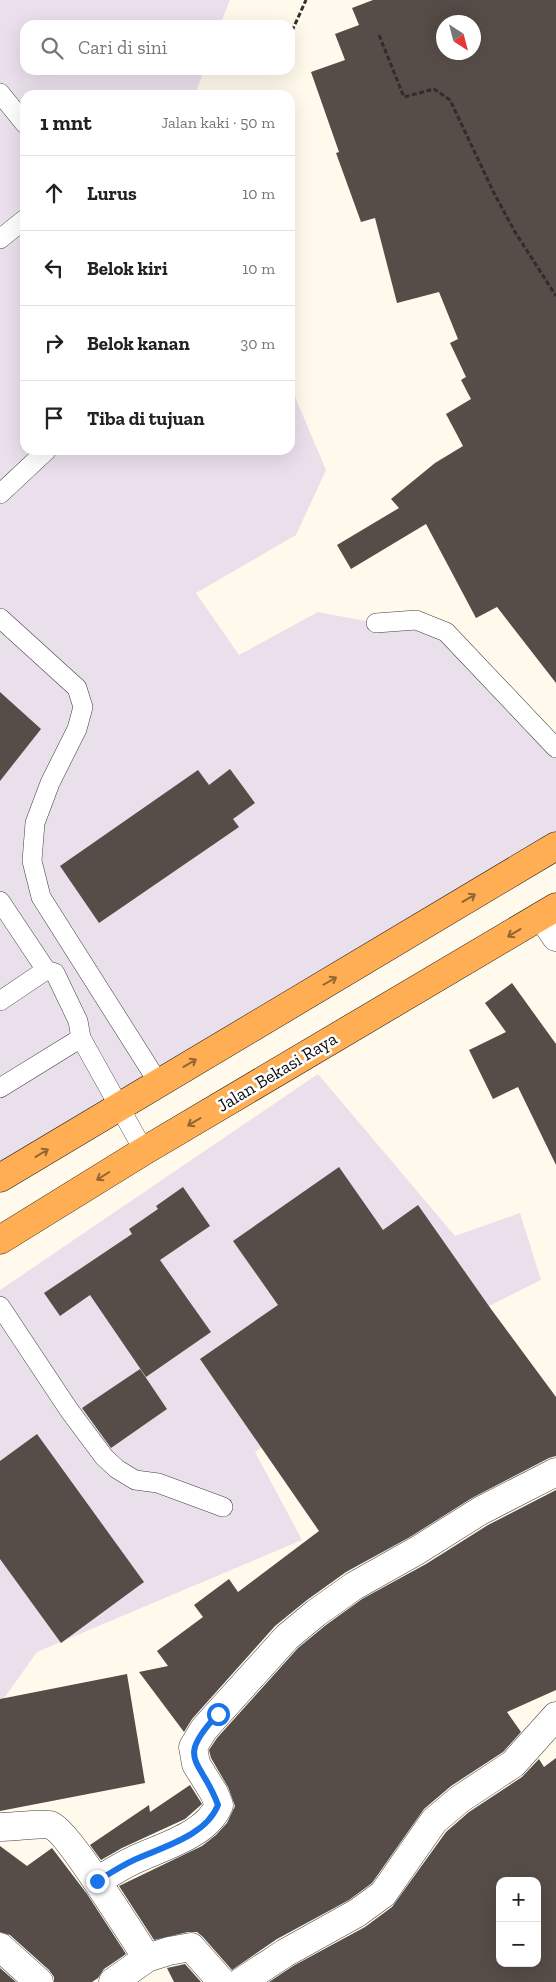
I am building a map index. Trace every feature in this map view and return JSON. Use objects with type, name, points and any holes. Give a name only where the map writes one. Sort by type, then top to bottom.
[{"type":"highway","points":[[0,1178],[556,846]]},
{"type":"highway","name":"Jalan Bekasi Raya","points":[[0,1240],[144,1151],[551,920]]},
{"type":"street","points":[[97,1881],[132,1861],[178,1840],[199,1828],[214,1815],[218,1805],[214,1793],[196,1764],[193,1748],[204,1729],[286,1637],[316,1612],[354,1586],[418,1550],[480,1511],[556,1472]]},
{"type":"street","points":[[241,1982],[285,1953],[357,1913],[384,1894],[434,1822],[460,1799],[513,1764],[556,1716]]},
{"type":"street","points":[[0,1827],[50,1825],[62,1833],[97,1881],[147,1958]]},
{"type":"street","points":[[0,1947],[39,1982]]},
{"type":"street","points":[[113,1982],[147,1958],[169,1951],[191,1948],[222,1982]]},
{"type":"lane","points":[[0,94],[20,118]]},
{"type":"lane","points":[[0,239],[20,223]]},
{"type":"lane","points":[[0,494],[42,455]]},
{"type":"lane","points":[[0,618],[77,688],[83,707],[77,728],[50,782],[35,823],[32,861],[41,897],[158,1082]]},
{"type":"lane","points":[[376,624],[416,620],[446,632],[556,748]]},
{"type":"lane","points":[[0,901],[46,970],[55,974],[78,1021],[80,1038],[144,1151]]},
{"type":"lane","points":[[0,1001],[46,970]]},
{"type":"lane","points":[[0,1088],[80,1038]]},
{"type":"lane","points":[[0,1306],[69,1410],[104,1457],[117,1469],[135,1480],[158,1483],[223,1507]]},
{"type":"path","points":[[295,24],[306,0]]},
{"type":"path","points":[[379,35],[404,97],[434,89],[450,100],[502,209],[556,296]]},
{"type":"shaded area","points":[[0,0],[230,0],[222,20],[20,20],[20,75],[202,75],[197,90],[20,90],[20,455],[295,455],[295,397],[326,470],[296,535],[196,593],[239,655],[318,612],[376,623],[446,632],[556,748],[556,846],[0,1184]]},
{"type":"shaded area","points":[[318,1074],[455,1236],[520,1213],[541,1280],[388,1357],[255,1452],[302,1540],[37,1652],[0,1704],[0,1290]]},
{"type":"building","points":[[373,0],[556,0],[556,683],[497,607],[476,618],[426,524],[351,569],[337,545],[399,508],[391,499],[435,463],[463,446],[446,414],[471,399],[461,380],[466,377],[450,343],[458,339],[439,292],[397,303],[375,218],[361,222],[336,153],[339,152],[311,72],[345,60],[335,34],[359,25],[352,8]]},
{"type":"building","points":[[0,692],[41,729],[0,781]]},
{"type":"building","points":[[230,769],[255,803],[233,819],[239,827],[99,923],[60,866],[198,770],[209,785]]},
{"type":"building","points":[[512,983],[556,1044],[556,1165],[518,1087],[493,1099],[469,1050],[506,1032],[485,1003]]},
{"type":"building","points":[[339,1167],[383,1230],[418,1205],[556,1397],[556,1456],[472,1498],[410,1537],[346,1572],[307,1600],[275,1626],[192,1719],[184,1732],[139,1672],[168,1666],[157,1651],[203,1617],[194,1605],[229,1579],[238,1592],[319,1531],[200,1359],[278,1305],[233,1241]]},
{"type":"building","points":[[183,1187],[210,1226],[160,1260],[211,1332],[146,1377],[90,1295],[60,1316],[44,1293],[132,1234],[129,1229],[158,1209],[156,1206]]},
{"type":"building","points":[[140,1369],[167,1409],[111,1448],[82,1408]]},
{"type":"building","points":[[37,1434],[144,1582],[61,1643],[0,1559],[0,1461]]},
{"type":"building","points":[[556,1490],[556,1690],[507,1712],[521,1732],[503,1752],[451,1786],[424,1809],[372,1883],[349,1900],[277,1939],[232,1970],[197,1932],[188,1932],[154,1940],[119,1886],[202,1846],[227,1823],[235,1806],[228,1787],[211,1758],[209,1750],[217,1738],[298,1648],[326,1625],[362,1599],[426,1564],[488,1525]]},
{"type":"building","points":[[127,1674],[145,1783],[0,1811],[0,1699]]},
{"type":"building","points":[[556,1758],[556,1982],[269,1982],[293,1966],[365,1927],[392,1907],[446,1832],[469,1812],[522,1777],[539,1759],[544,1767]]},
{"type":"building","points":[[190,1785],[202,1804],[185,1819],[122,1848],[101,1860],[90,1845],[149,1805],[150,1812]]},
{"type":"building","points":[[0,1846],[27,1866],[52,1848],[87,1894],[126,1954],[104,1969],[98,1978],[92,1982],[54,1982],[54,1977],[49,1970],[10,1935],[0,1932]]},
{"type":"building","points":[[185,1964],[201,1982],[174,1982],[167,1968]]},
{"type":"building","points":[[0,1968],[16,1982],[0,1982]]},
{"type":"route","points":[[97,1881],[132,1861],[178,1840],[199,1828],[214,1815],[218,1805],[214,1793],[196,1764],[193,1748],[204,1729],[218,1714]]}]
